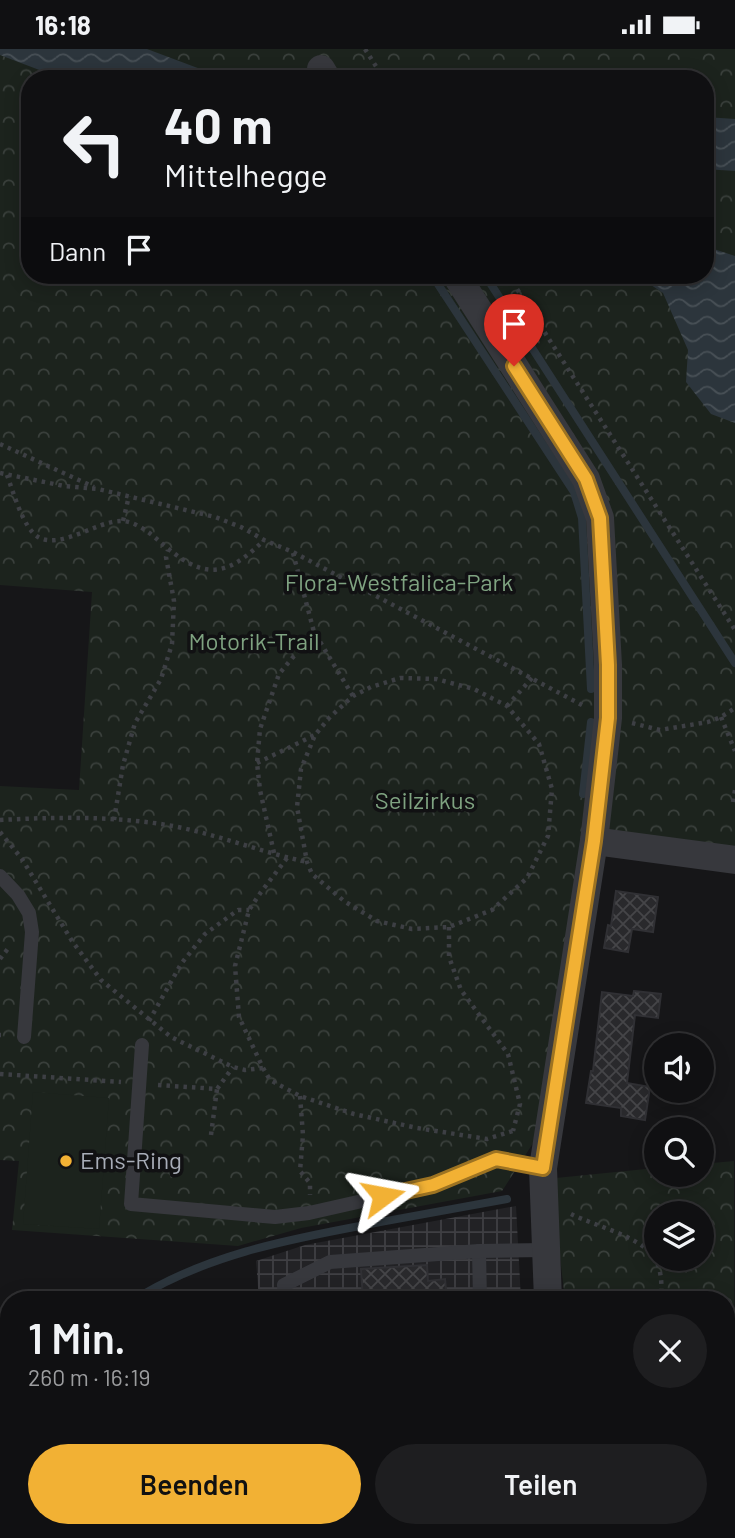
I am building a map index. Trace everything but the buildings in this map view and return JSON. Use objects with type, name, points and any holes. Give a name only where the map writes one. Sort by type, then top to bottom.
[{"type":"street","points":[[462,284],[586,479],[600,518],[608,665],[608,718],[594,841],[543,1168],[548,1291]]},
{"type":"street","points":[[594,841],[735,860]]},
{"type":"lane","points":[[0,876],[18,895],[29,913],[32,932],[24,1037]]},
{"type":"lane","points":[[142,1045],[131,1204],[275,1216],[309,1213],[433,1185],[496,1159],[543,1168]]},
{"type":"lane","points":[[284,1291],[284,1285],[330,1262],[479,1251],[546,1250]]},
{"type":"lane","points":[[479,1251],[480,1291]]},
{"type":"path","points":[[365,49],[378,70]]},
{"type":"path","points":[[514,284],[735,631]]},
{"type":"path","points":[[0,444],[98,489]]},
{"type":"path","points":[[3,473],[129,496],[215,517],[241,527],[608,718],[660,730],[708,722],[735,708]]},
{"type":"path","points":[[3,473],[26,522],[38,537],[69,537],[100,524],[123,521],[151,534],[179,559],[203,569],[216,570],[232,565],[250,554],[264,540]]},
{"type":"path","points":[[123,521],[129,496]]},
{"type":"path","points":[[114,820],[123,765],[135,723],[161,679],[172,644],[174,601],[166,557],[168,550]]},
{"type":"path","points":[[293,552],[314,632],[353,696]]},
{"type":"path","points":[[275,854],[260,790],[257,763],[260,729],[279,674],[314,632]]},
{"type":"path","points":[[400,678],[436,679],[474,689],[507,706],[539,744],[552,789],[548,836],[527,878],[492,910],[449,927],[412,929],[377,921],[344,901],[312,874],[307,862],[297,807],[301,769],[315,735],[353,696],[400,678]]},
{"type":"path","points":[[507,706],[531,678]]},
{"type":"path","points":[[721,717],[735,751]]},
{"type":"path","points":[[257,763],[315,735]]},
{"type":"path","points":[[733,802],[735,790]]},
{"type":"path","points":[[0,820],[114,820],[167,825],[307,862]]},
{"type":"path","points":[[0,832],[22,859],[72,941],[101,980],[171,1037],[233,1067],[245,1070],[263,1068]]},
{"type":"path","points":[[287,858],[249,910],[235,966],[239,1017],[270,1080],[300,1096],[354,1114],[417,1128],[487,1139],[513,1131],[520,1104],[508,1054],[461,990],[449,957],[449,927]]},
{"type":"path","points":[[150,1019],[181,964],[205,935],[238,910],[249,910]]},
{"type":"path","points":[[211,1135],[217,1089]]},
{"type":"path","points":[[300,1096],[303,1135],[300,1171],[310,1183],[309,1213]]},
{"type":"path","points":[[544,1203],[643,1246],[656,1259],[661,1277],[661,1291]]},
{"type":"shaded area","points":[[516,1206],[521,1291],[258,1291],[256,1261],[305,1245]]},
{"type":"green space","name":"Flora-Westfalica-Park","points":[[0,49],[735,49],[735,853],[583,830],[537,1137],[502,1191],[301,1228],[238,1246],[12,1230],[19,1161],[0,1160],[0,786],[79,790],[92,592],[0,585]]},
{"type":"green space","name":"Ems-Ring","points":[[33,1092],[109,1098],[99,1229],[23,1224]]},
{"type":"green space","points":[[734,1161],[734,1291],[564,1291],[556,1178],[644,1169],[644,1187],[714,1187],[714,1163]]},
{"type":"water","points":[[0,49],[147,49],[203,70],[39,70],[0,55]]},
{"type":"water","points":[[714,118],[735,119],[735,171],[714,170]]},
{"type":"water","points":[[714,249],[735,256],[735,423],[711,414],[686,382],[688,350],[663,293],[650,284],[714,284]]},
{"type":"waterway","points":[[438,284],[574,492],[582,518],[591,689]]},
{"type":"waterway","points":[[491,284],[735,663]]},
{"type":"waterway","points":[[583,794],[591,722]]},
{"type":"waterway","points":[[150,1291],[216,1261],[275,1244],[507,1199]]},
{"type":"place","name":"Ems-Ring","points":[[66,1161]]},
{"type":"route","points":[[383,1196],[433,1185],[496,1159],[543,1168],[594,841],[608,718],[608,665],[600,518],[586,479],[514,366]]},
{"type":"park label","name":"Motorik-Trail","points":[[254,642]]},
{"type":"park label","name":"Seilzirkus","points":[[425,801]]}]
